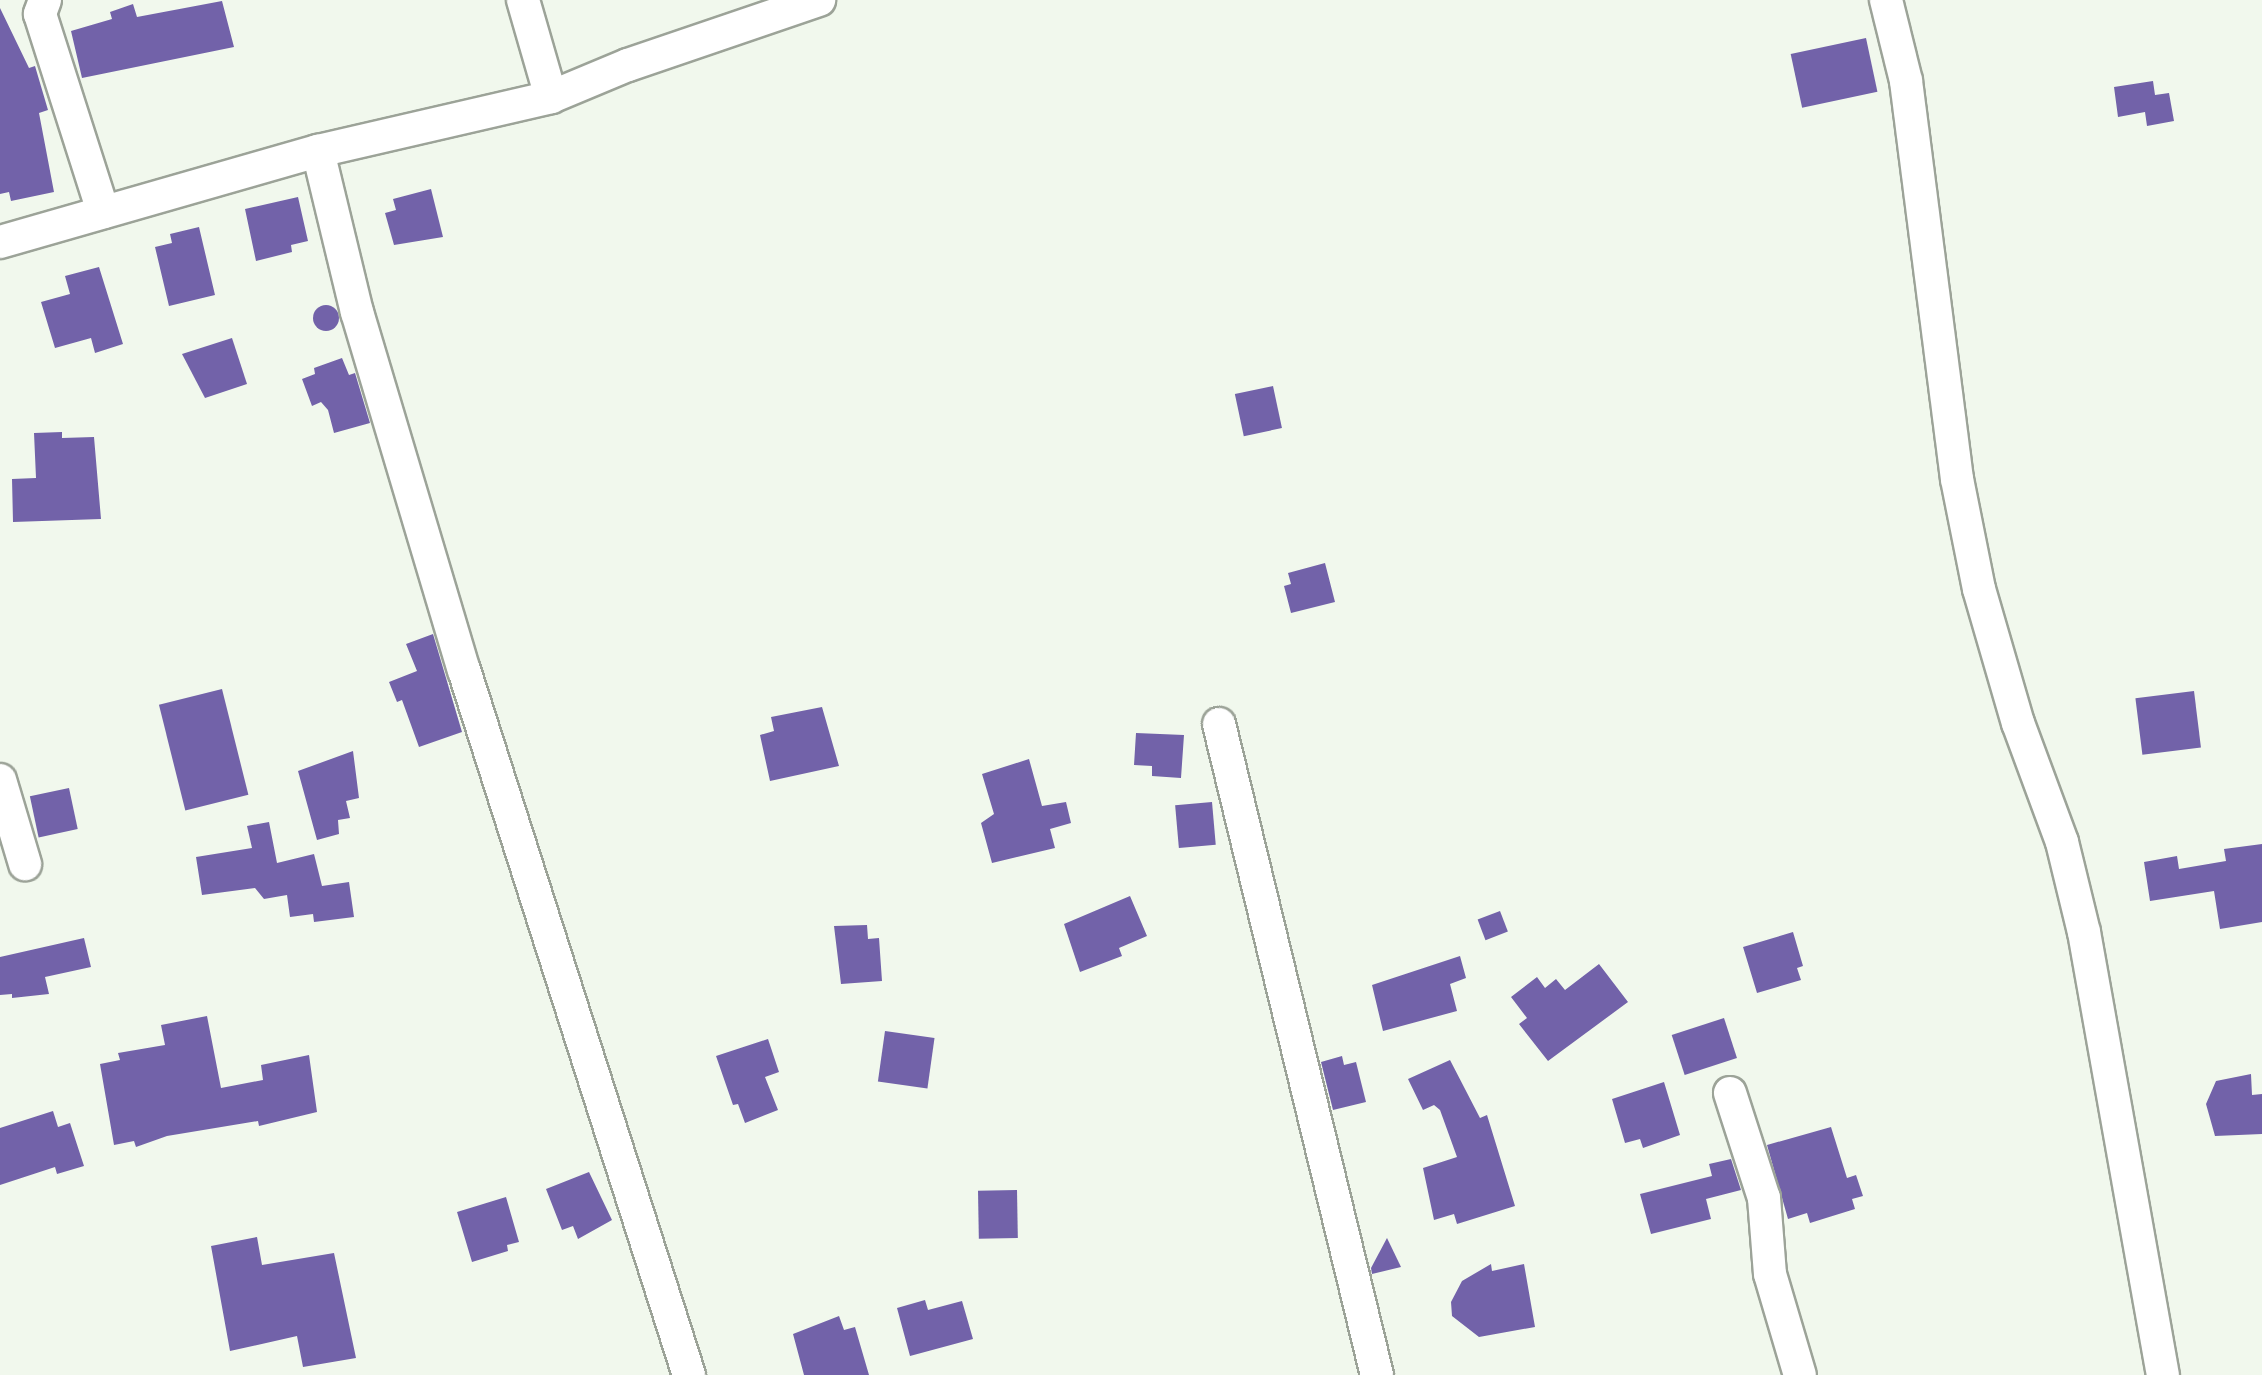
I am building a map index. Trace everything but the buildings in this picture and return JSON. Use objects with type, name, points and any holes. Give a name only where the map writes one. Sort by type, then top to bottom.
[{"type":"street","points":[[45,0],[40,14],[103,212]]},
{"type":"street","points":[[523,0],[551,97]]},
{"type":"street","points":[[0,242],[318,151],[551,97],[657,54],[819,0]]},
{"type":"street","points":[[1886,0],[1906,81],[1957,479],[1979,589],[2018,723],[2062,842],[2084,932],[2163,1375]]},
{"type":"street","points":[[318,151],[357,312],[460,655],[689,1375]]},
{"type":"street","points":[[1219,724],[1377,1375]]},
{"type":"street","points":[[0,780],[25,864]]},
{"type":"street","points":[[1730,1093],[1764,1198],[1770,1274],[1800,1375]]}]
